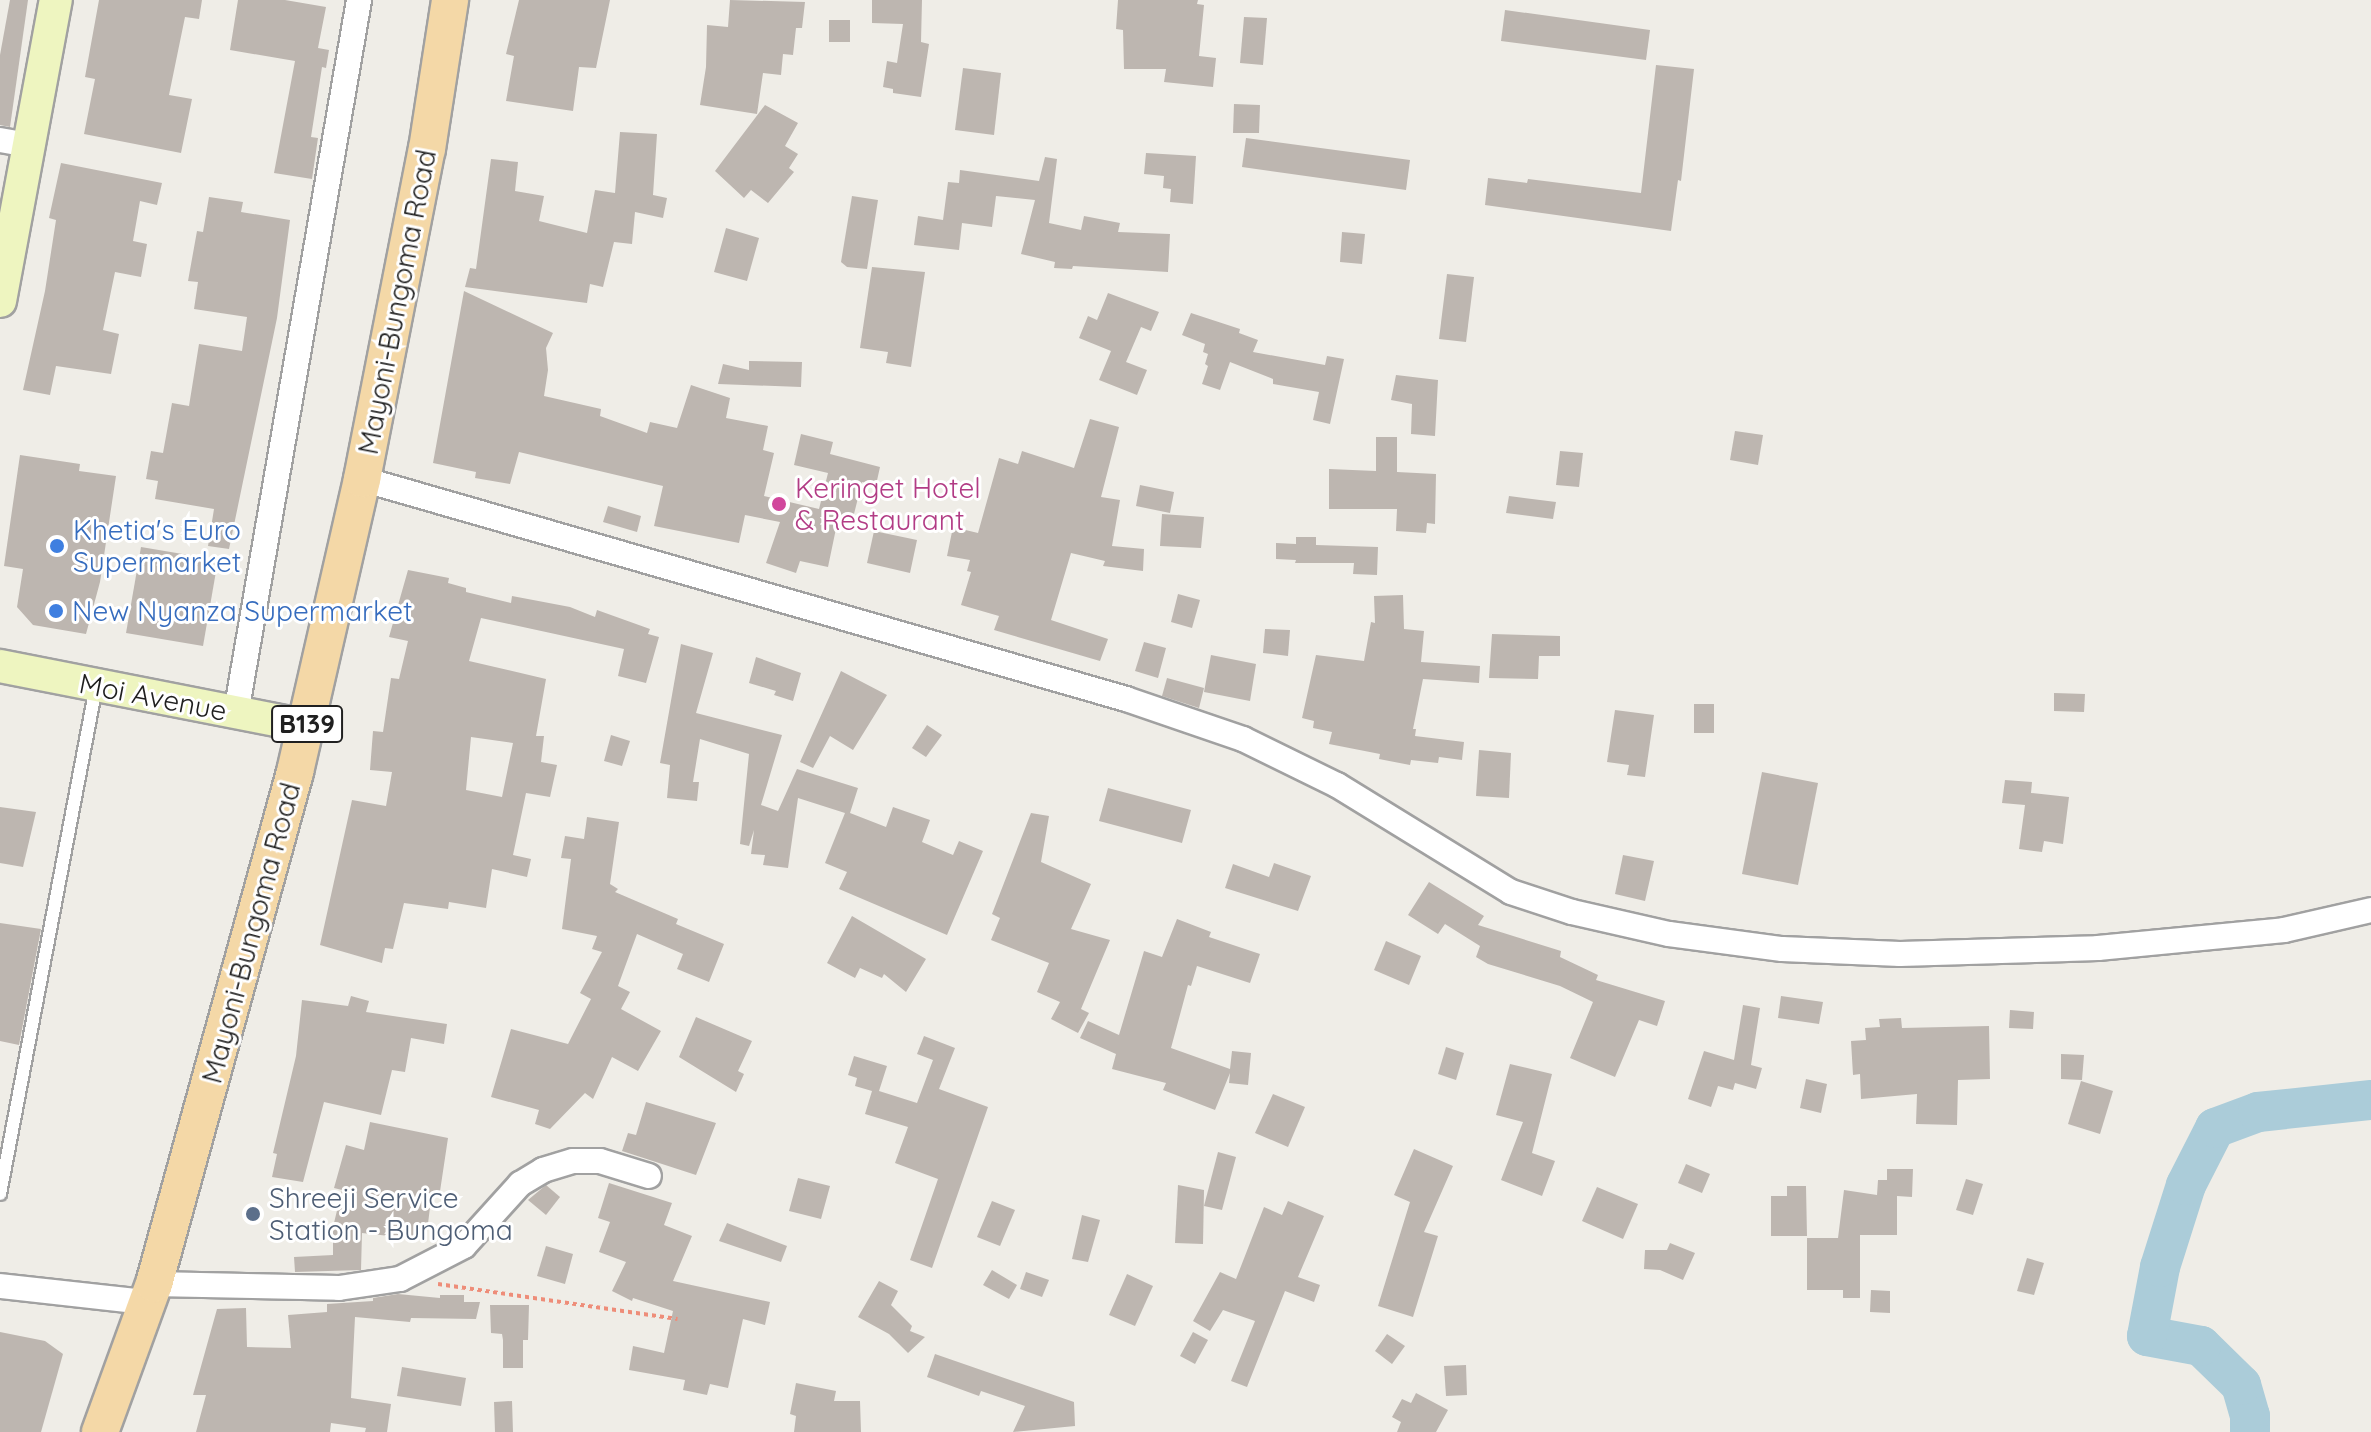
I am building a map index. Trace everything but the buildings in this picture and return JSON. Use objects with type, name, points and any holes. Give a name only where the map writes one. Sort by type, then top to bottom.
[{"type":"main road","name":"Mayoni-Bungoma Road","points":[[100,1432],[149,1293],[306,726],[362,479],[427,149],[450,0]]},
{"type":"street","points":[[0,301],[14,142],[56,0]]},
{"type":"street","points":[[236,713],[359,0]]},
{"type":"street","points":[[362,479],[1126,699],[1243,739],[1337,785],[1511,892],[1572,912],[1669,934],[1782,949],[1900,954],[2098,948],[2284,930],[2371,910]]},
{"type":"street","name":"Moi Avenue","points":[[0,666],[306,726]]},
{"type":"street","points":[[0,1286],[149,1293],[339,1288],[400,1279],[464,1246],[520,1184],[543,1170],[573,1161],[600,1161],[649,1176]]},
{"type":"lane","points":[[0,1194],[96,687]]},
{"type":"path","points":[[400,1279],[677,1319]]},
{"type":"waterway","points":[[2250,1432],[2250,1416],[2241,1385],[2201,1346],[2147,1336],[2160,1267],[2186,1185],[2215,1128],[2258,1112],[2371,1100]]},
{"type":"place","name":"Keringet Hotel & Restaurant","points":[[779,504]]},
{"type":"place","name":"Khetia's Euro Supermarket","points":[[57,546]]},
{"type":"place","name":"New Nyanza Supermarket","points":[[56,611]]},
{"type":"place","name":"Shreeji Service Station - Bungoma","points":[[253,1214]]}]
